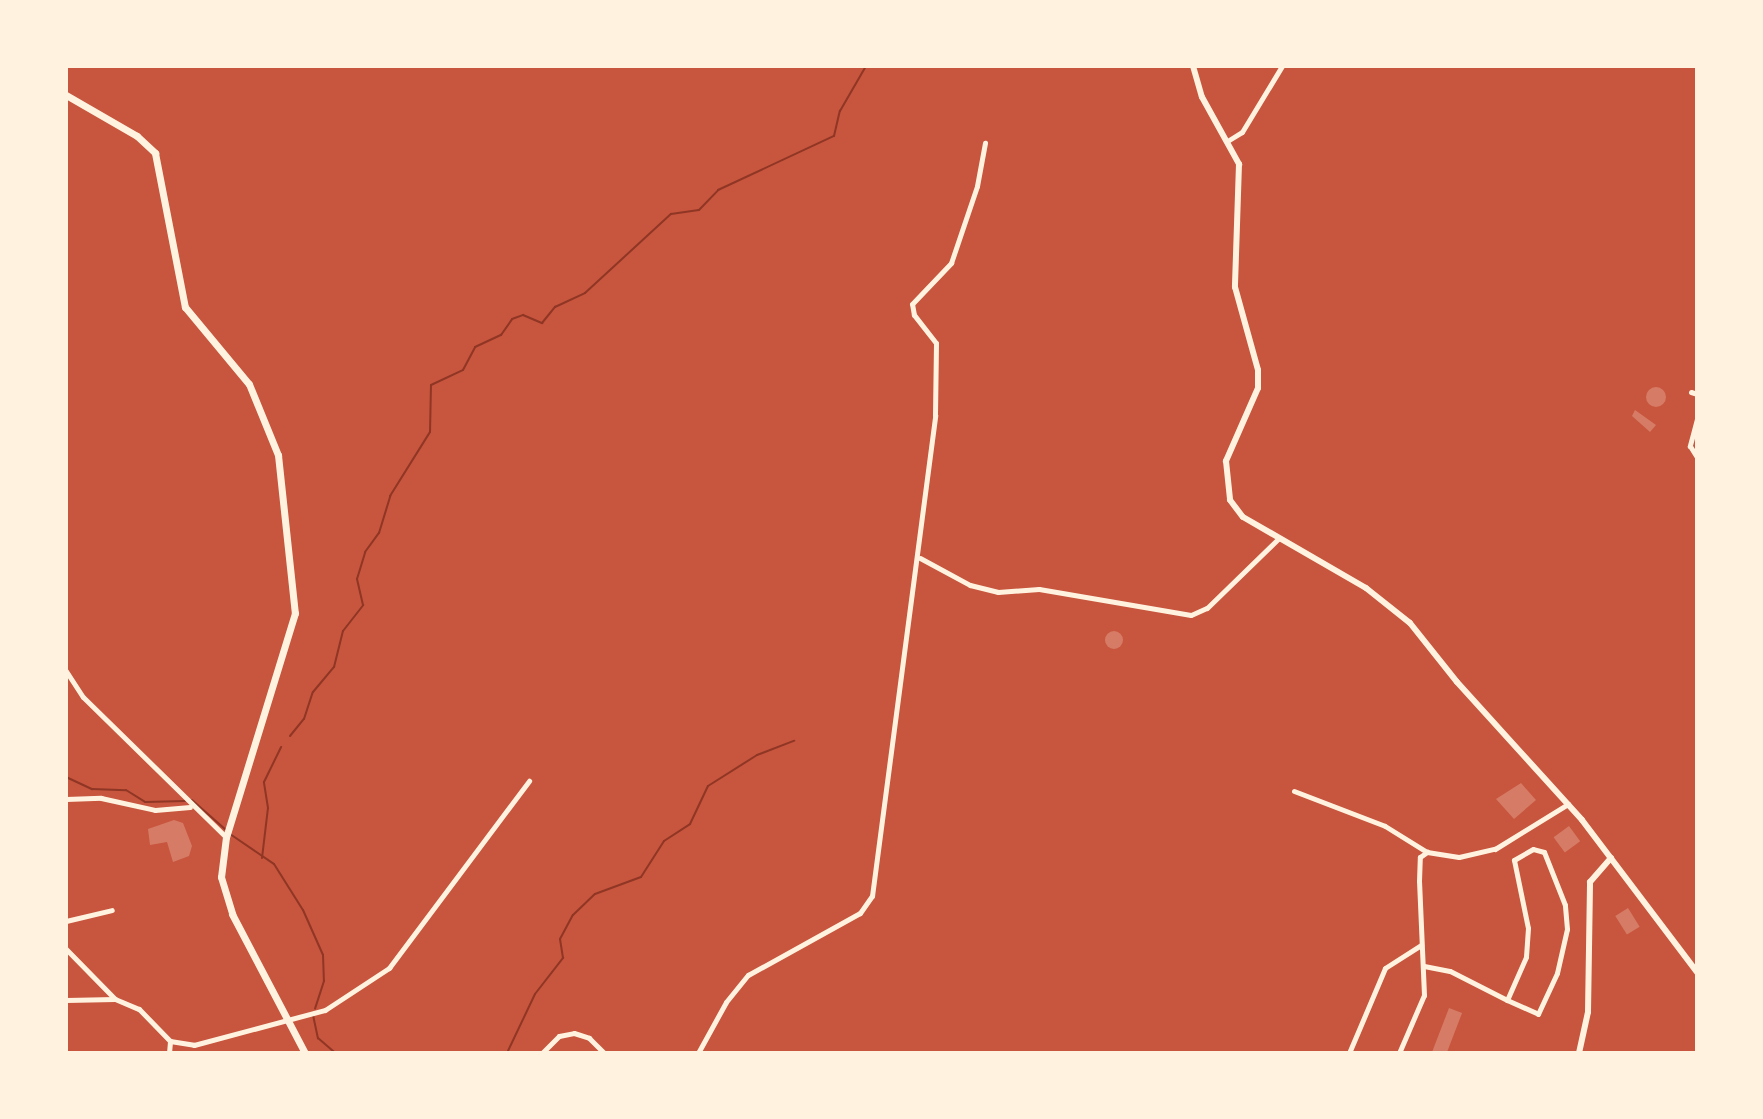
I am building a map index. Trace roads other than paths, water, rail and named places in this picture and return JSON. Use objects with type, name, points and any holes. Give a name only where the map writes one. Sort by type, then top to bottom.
[{"type":"main road","points":[[66,95],[137,136],[155,153],[185,307],[249,384],[278,455],[295,613],[226,836],[221,877],[225,897],[305,1053]]},
{"type":"street","points":[[1193,66],[1202,97],[1229,140],[1241,174],[1235,287],[1259,378],[1226,461],[1226,491],[1243,517],[1366,588],[1410,623],[1457,682],[1569,803],[1697,972]]},
{"type":"street","points":[[1229,140],[1242,132],[1282,66]]},
{"type":"street","points":[[698,1053],[726,1002],[748,975],[866,908],[875,876],[885,770],[920,558],[939,361],[936,343],[914,315],[912,304],[951,263],[977,186],[985,143]]},
{"type":"street","points":[[1697,419],[1690,446],[1697,457]]},
{"type":"street","points":[[920,558],[970,585],[998,592],[1039,589],[1191,615],[1207,608],[1279,538]]},
{"type":"street","points":[[66,671],[83,697],[188,805],[226,836]]},
{"type":"street","points":[[66,949],[115,999],[139,1009],[170,1041],[194,1045],[304,1019],[325,1010],[389,968],[529,781]]},
{"type":"street","points":[[1294,791],[1385,826],[1427,852],[1480,855],[1569,803]]},
{"type":"street","points":[[66,799],[101,798],[155,810],[188,805]]},
{"type":"street","points":[[1424,966],[1450,971],[1507,1000],[1538,1014],[1557,973],[1567,929],[1551,866],[1544,852],[1533,849],[1514,860],[1528,928],[1526,957],[1507,1000]]},
{"type":"street","points":[[1399,1053],[1424,995],[1419,873],[1420,857],[1427,852]]},
{"type":"street","points":[[1579,1053],[1588,1012],[1590,882],[1611,858]]},
{"type":"street","points":[[66,921],[112,910]]},
{"type":"street","points":[[1349,1053],[1385,968],[1421,945]]},
{"type":"street","points":[[66,1000],[115,999]]},
{"type":"street","points":[[542,1053],[559,1036],[574,1033],[589,1038],[604,1053]]},
{"type":"street","points":[[169,1053],[170,1041]]},
{"type":"waterway","points":[[290,736],[304,719],[313,692],[334,667],[343,631],[363,605],[357,579],[365,552],[379,533],[390,496],[430,432],[431,385],[463,370],[475,347],[501,335],[512,319],[523,315],[542,323],[555,307],[585,293],[671,214],[699,210],[718,190],[834,136],[840,111],[866,66]]},
{"type":"waterway","points":[[507,1053],[535,994],[563,958],[560,939],[573,915],[595,894],[641,877],[664,841],[690,824],[708,786],[757,755],[794,741]]},
{"type":"waterway","points":[[262,858],[268,808],[264,782],[281,747]]},
{"type":"waterway","points":[[66,777],[92,789],[126,790],[145,802],[185,801]]},
{"type":"waterway","points":[[192,800],[226,830]]},
{"type":"waterway","points":[[230,834],[274,864],[303,910],[323,955],[324,981],[315,1009]]},
{"type":"waterway","points":[[313,1015],[318,1038],[335,1053]]}]
